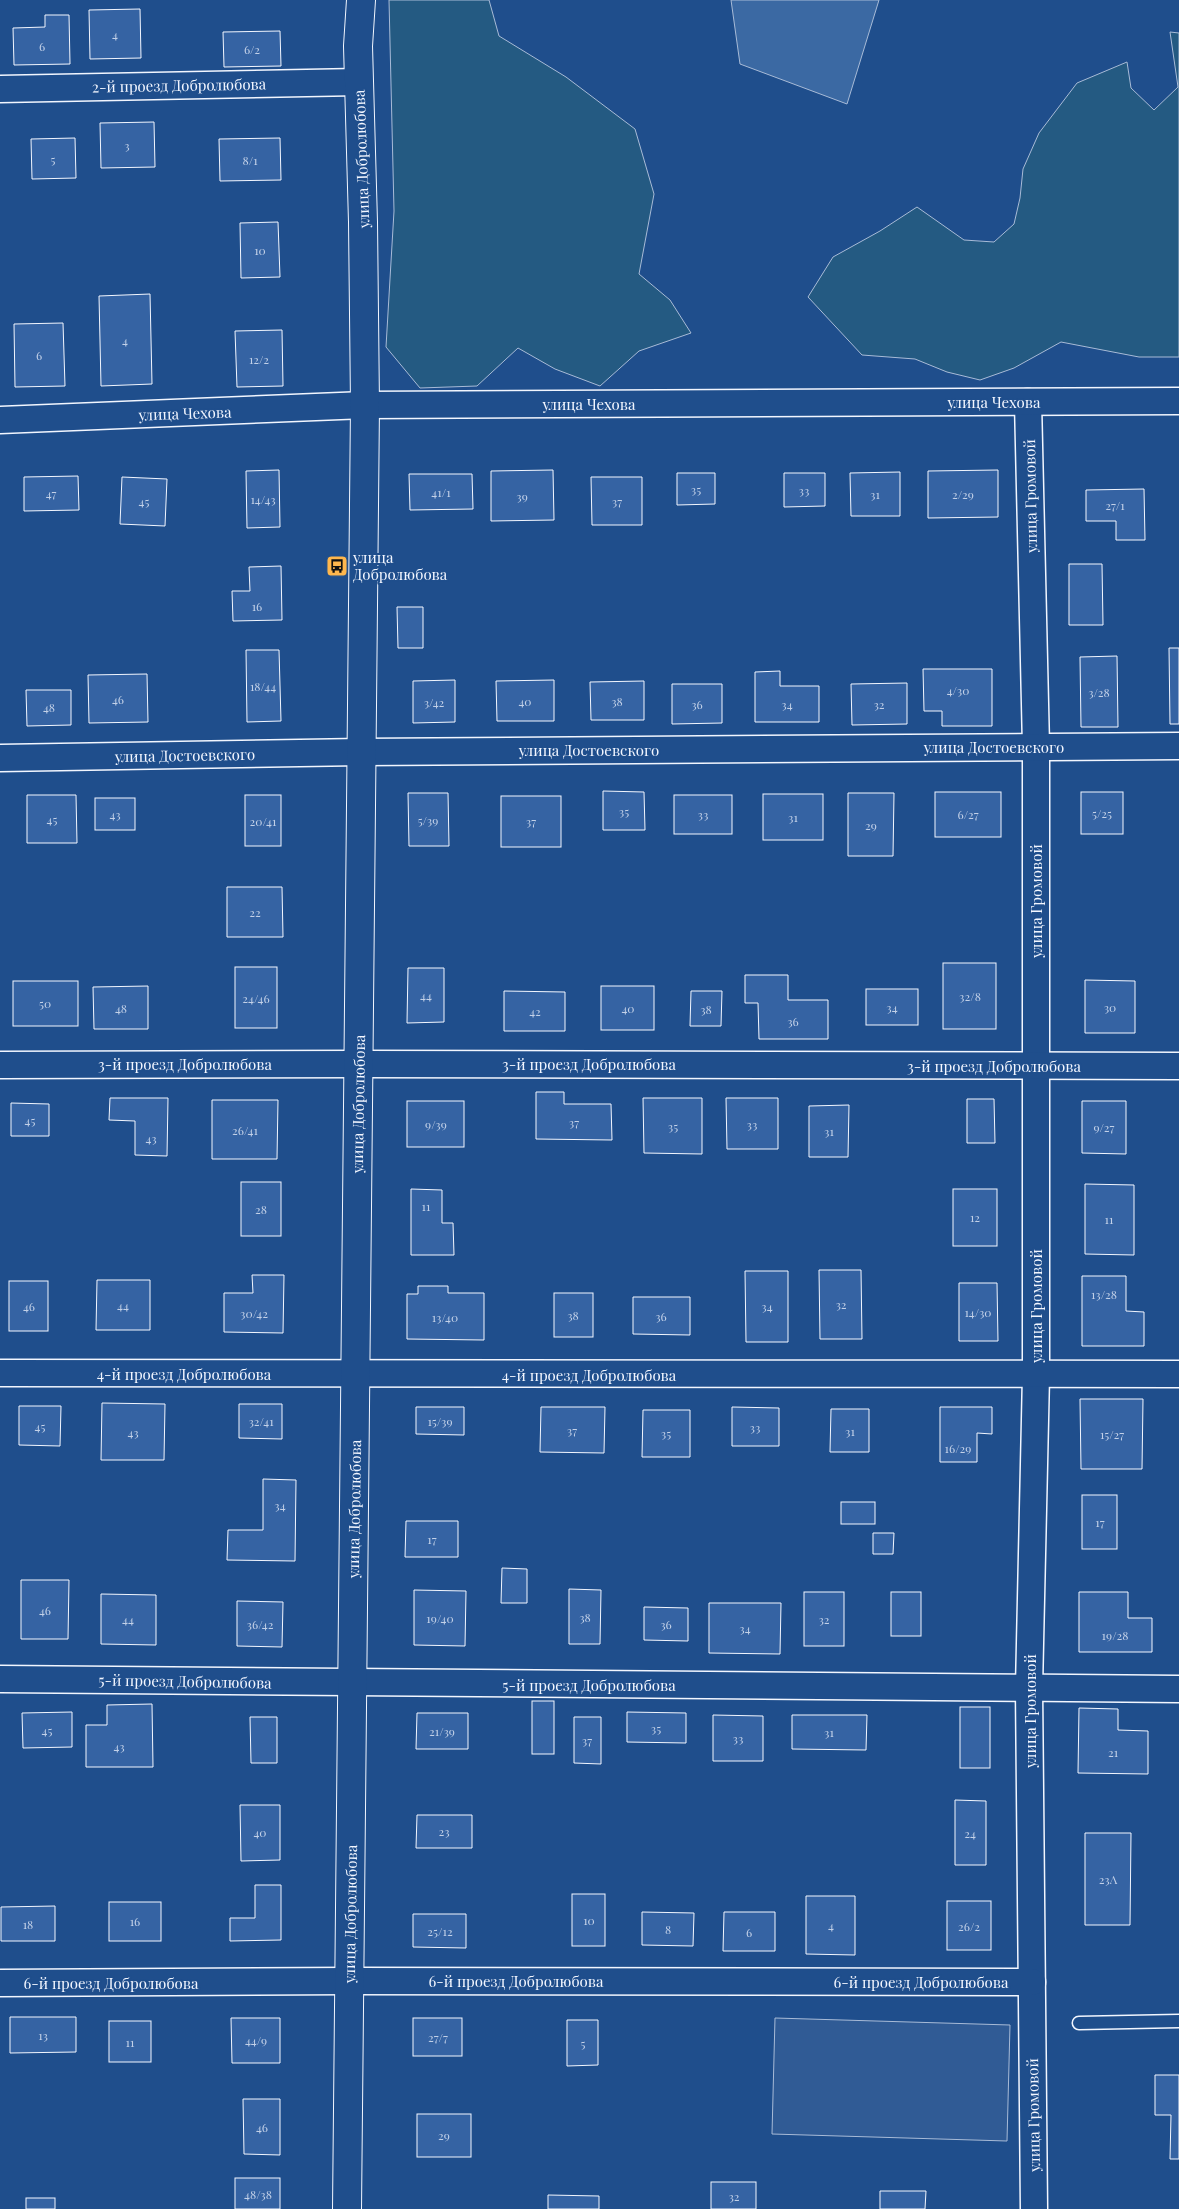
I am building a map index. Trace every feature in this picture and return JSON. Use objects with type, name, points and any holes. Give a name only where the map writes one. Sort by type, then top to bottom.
[{"type":"street","name":"улица Добролюбова","points":[[347,2209],[365,406],[363,222],[358,46],[361,0]]},
{"type":"street","name":"2-й проезд Добролюбова","points":[[0,89],[359,82]]},
{"type":"street","name":"улица Чехова","points":[[0,420],[365,406],[1179,401]]},
{"type":"street","name":"улица Громовой","points":[[1028,402],[1036,747],[1036,1375],[1029,1688],[1034,2209]]},
{"type":"street","name":"улица Достоевского","points":[[0,758],[361,752],[1179,746]]},
{"type":"street","name":"3-й проезд Добролюбова","points":[[0,1065],[1179,1066]]},
{"type":"street","name":"4-й проезд Добролюбова","points":[[0,1373],[355,1375],[1179,1374]]},
{"type":"street","name":"5-й проезд Добролюбова","points":[[0,1678],[352,1683],[1179,1689]]},
{"type":"street","name":"6-й проезд Добролюбова","points":[[0,1984],[349,1981],[1032,1982]]},
{"type":"lane","points":[[1079,2023],[1179,2021]]},
{"type":"shaded area","points":[[389,0],[489,0],[499,36],[566,77],[635,129],[654,194],[639,274],[670,300],[691,333],[639,351],[600,386],[555,369],[518,348],[477,386],[420,388],[386,347],[394,211]]},
{"type":"shaded area","points":[[731,0],[879,0],[847,104],[740,64]]},
{"type":"shaded area","points":[[1170,32],[1179,33],[1179,357],[1139,357],[1061,342],[1014,368],[980,380],[947,372],[915,359],[862,355],[808,297],[833,257],[880,231],[917,207],[964,240],[994,242],[1014,224],[1020,198],[1023,169],[1039,133],[1077,83],[1127,62],[1131,88],[1154,110],[1178,87]]},
{"type":"shaded area","points":[[775,2018],[1010,2025],[1007,2141],[772,2134]]},
{"type":"building","points":[[140,9],[141,58],[90,59],[89,10]]},
{"type":"building","points":[[45,15],[69,15],[70,64],[14,65],[13,28],[45,27]]},
{"type":"building","points":[[280,31],[281,66],[224,67],[223,32]]},
{"type":"building","points":[[154,122],[155,167],[101,168],[100,123]]},
{"type":"building","points":[[75,138],[76,178],[32,179],[31,139]]},
{"type":"building","points":[[280,138],[281,180],[220,181],[219,139]]},
{"type":"building","points":[[278,222],[280,277],[241,278],[240,223]]},
{"type":"building","points":[[150,294],[152,384],[101,386],[99,296]]},
{"type":"building","points":[[63,323],[65,386],[15,387],[14,324]]},
{"type":"building","points":[[282,330],[283,386],[237,387],[235,331]]},
{"type":"building","points":[[279,470],[280,527],[247,528],[246,471]]},
{"type":"building","points":[[553,470],[554,520],[491,521],[491,471]]},
{"type":"building","points":[[998,470],[998,517],[928,518],[928,471]]},
{"type":"building","points":[[900,472],[900,516],[851,516],[850,473]]},
{"type":"building","points":[[677,473],[715,473],[715,504],[677,505]]},
{"type":"building","points":[[784,473],[825,473],[825,506],[784,507]]},
{"type":"building","points":[[409,474],[472,474],[473,509],[410,510]]},
{"type":"building","points":[[78,476],[79,510],[24,511],[24,477]]},
{"type":"building","points":[[122,477],[167,479],[165,526],[120,524]]},
{"type":"building","points":[[591,477],[642,477],[642,525],[592,525]]},
{"type":"building","points":[[1144,489],[1145,540],[1116,540],[1116,521],[1086,521],[1086,490]]},
{"type":"building","points":[[1069,564],[1102,564],[1103,625],[1069,625]]},
{"type":"building","points":[[281,566],[282,620],[233,621],[232,591],[250,591],[249,567]]},
{"type":"building","points":[[397,607],[423,607],[423,648],[398,648]]},
{"type":"building","points":[[1169,648],[1179,648],[1179,724],[1170,724]]},
{"type":"building","points":[[246,650],[279,650],[281,721],[247,722]]},
{"type":"building","points":[[1117,656],[1118,727],[1081,727],[1080,657]]},
{"type":"building","points":[[923,669],[992,669],[992,726],[942,726],[942,711],[924,711]]},
{"type":"building","points":[[780,671],[780,686],[819,686],[819,722],[755,722],[755,672]]},
{"type":"building","points":[[147,674],[148,722],[89,723],[88,675]]},
{"type":"building","points":[[455,680],[455,722],[413,723],[413,681]]},
{"type":"building","points":[[554,680],[554,721],[497,721],[496,681]]},
{"type":"building","points":[[644,681],[644,720],[591,720],[590,682]]},
{"type":"building","points":[[907,683],[907,724],[852,725],[851,684]]},
{"type":"building","points":[[672,684],[722,684],[722,723],[672,724]]},
{"type":"building","points":[[26,690],[71,690],[71,725],[27,726]]},
{"type":"building","points":[[603,791],[644,792],[645,830],[603,830]]},
{"type":"building","points":[[935,792],[1001,792],[1001,837],[935,837]]},
{"type":"building","points":[[1081,792],[1123,792],[1123,834],[1081,834]]},
{"type":"building","points":[[408,793],[448,793],[449,846],[409,846]]},
{"type":"building","points":[[848,793],[894,793],[893,856],[848,856]]},
{"type":"building","points":[[763,794],[823,794],[823,840],[763,840]]},
{"type":"building","points":[[27,795],[76,795],[77,843],[27,843]]},
{"type":"building","points":[[245,795],[281,795],[281,846],[245,846]]},
{"type":"building","points":[[674,795],[732,795],[732,834],[674,834]]},
{"type":"building","points":[[501,796],[561,796],[561,847],[501,847]]},
{"type":"building","points":[[95,798],[135,798],[135,830],[95,830]]},
{"type":"building","points":[[227,887],[282,887],[283,937],[227,937]]},
{"type":"building","points":[[943,963],[996,963],[996,1029],[943,1029]]},
{"type":"building","points":[[235,967],[277,967],[277,1028],[235,1028]]},
{"type":"building","points":[[408,968],[444,968],[444,1022],[407,1023]]},
{"type":"building","points":[[745,975],[788,975],[788,1000],[828,1000],[828,1039],[759,1039],[758,1003],[745,1003]]},
{"type":"building","points":[[1085,980],[1135,981],[1135,1033],[1085,1033]]},
{"type":"building","points":[[13,981],[78,981],[78,1026],[13,1026]]},
{"type":"building","points":[[148,986],[148,1029],[94,1029],[93,987]]},
{"type":"building","points":[[601,986],[654,986],[654,1030],[601,1030]]},
{"type":"building","points":[[866,989],[918,989],[918,1025],[866,1025]]},
{"type":"building","points":[[504,991],[565,992],[565,1031],[504,1031]]},
{"type":"building","points":[[691,991],[722,991],[721,1026],[690,1026]]},
{"type":"building","points":[[536,1092],[564,1092],[564,1104],[611,1104],[612,1140],[536,1139]]},
{"type":"building","points":[[110,1098],[168,1098],[167,1156],[135,1155],[135,1121],[109,1120]]},
{"type":"building","points":[[643,1098],[702,1098],[702,1154],[644,1153]]},
{"type":"building","points":[[726,1098],[778,1098],[778,1149],[727,1149]]},
{"type":"building","points":[[967,1099],[994,1099],[995,1143],[967,1143]]},
{"type":"building","points":[[212,1100],[278,1100],[277,1159],[212,1159]]},
{"type":"building","points":[[407,1101],[464,1101],[464,1147],[407,1147]]},
{"type":"building","points":[[1082,1101],[1126,1101],[1126,1154],[1082,1153]]},
{"type":"building","points":[[11,1103],[49,1104],[49,1136],[11,1136]]},
{"type":"building","points":[[849,1105],[848,1157],[809,1157],[809,1106]]},
{"type":"building","points":[[241,1182],[281,1182],[281,1236],[241,1236]]},
{"type":"building","points":[[1085,1184],[1134,1185],[1134,1255],[1085,1254]]},
{"type":"building","points":[[411,1189],[442,1190],[442,1223],[453,1223],[454,1255],[411,1255]]},
{"type":"building","points":[[953,1189],[997,1189],[997,1246],[953,1246]]},
{"type":"building","points":[[819,1270],[861,1270],[862,1339],[820,1339]]},
{"type":"building","points":[[745,1271],[788,1271],[788,1342],[746,1342]]},
{"type":"building","points":[[252,1275],[284,1275],[283,1333],[224,1332],[224,1293],[253,1293]]},
{"type":"building","points":[[1082,1276],[1126,1276],[1126,1311],[1144,1312],[1144,1346],[1082,1346]]},
{"type":"building","points":[[97,1280],[150,1280],[150,1330],[96,1330]]},
{"type":"building","points":[[9,1281],[48,1281],[48,1331],[9,1331]]},
{"type":"building","points":[[959,1283],[997,1283],[998,1341],[959,1341]]},
{"type":"building","points":[[418,1286],[448,1286],[448,1293],[484,1293],[484,1340],[407,1339],[407,1294],[418,1294]]},
{"type":"building","points":[[554,1293],[593,1293],[593,1337],[554,1337]]},
{"type":"building","points":[[633,1297],[690,1297],[690,1335],[633,1334]]},
{"type":"building","points":[[1080,1399],[1143,1399],[1142,1469],[1081,1469]]},
{"type":"building","points":[[102,1403],[165,1404],[164,1460],[101,1460]]},
{"type":"building","points":[[239,1404],[282,1404],[282,1439],[239,1438]]},
{"type":"building","points":[[19,1406],[61,1406],[60,1446],[19,1445]]},
{"type":"building","points":[[416,1407],[464,1407],[464,1435],[416,1434]]},
{"type":"building","points":[[541,1407],[605,1407],[604,1453],[540,1452]]},
{"type":"building","points":[[732,1407],[779,1408],[779,1446],[732,1446]]},
{"type":"building","points":[[940,1407],[992,1407],[992,1434],[977,1433],[977,1462],[940,1462]]},
{"type":"building","points":[[831,1409],[869,1409],[869,1452],[830,1452]]},
{"type":"building","points":[[643,1410],[690,1410],[690,1457],[642,1457]]},
{"type":"building","points":[[263,1479],[296,1480],[295,1561],[227,1560],[228,1530],[263,1530]]},
{"type":"building","points":[[1082,1495],[1117,1495],[1117,1549],[1082,1549]]},
{"type":"building","points":[[841,1502],[875,1502],[875,1524],[841,1524]]},
{"type":"building","points":[[406,1521],[458,1521],[458,1557],[405,1557]]},
{"type":"building","points":[[873,1533],[894,1533],[893,1554],[873,1554]]},
{"type":"building","points":[[502,1568],[527,1569],[527,1603],[501,1603]]},
{"type":"building","points":[[21,1580],[69,1580],[68,1639],[21,1639]]},
{"type":"building","points":[[569,1589],[601,1590],[600,1644],[569,1644]]},
{"type":"building","points":[[414,1590],[466,1591],[465,1646],[414,1645]]},
{"type":"building","points":[[804,1592],[844,1592],[844,1646],[804,1646]]},
{"type":"building","points":[[891,1592],[921,1592],[921,1636],[891,1636]]},
{"type":"building","points":[[1079,1592],[1128,1592],[1128,1618],[1152,1618],[1152,1652],[1079,1652]]},
{"type":"building","points":[[101,1594],[156,1595],[156,1645],[101,1644]]},
{"type":"building","points":[[237,1601],[283,1602],[282,1647],[237,1646]]},
{"type":"building","points":[[709,1603],[781,1603],[780,1654],[709,1653]]},
{"type":"building","points":[[644,1607],[688,1608],[688,1641],[644,1640]]},
{"type":"building","points":[[532,1701],[554,1701],[554,1754],[532,1754]]},
{"type":"building","points":[[152,1704],[153,1767],[86,1767],[86,1725],[107,1725],[107,1705]]},
{"type":"building","points":[[960,1707],[990,1707],[990,1768],[960,1768]]},
{"type":"building","points":[[1079,1708],[1118,1709],[1118,1730],[1148,1731],[1148,1774],[1078,1773]]},
{"type":"building","points":[[72,1712],[72,1747],[23,1748],[22,1713]]},
{"type":"building","points":[[627,1712],[686,1713],[686,1743],[627,1742]]},
{"type":"building","points":[[417,1713],[468,1713],[468,1749],[416,1749]]},
{"type":"building","points":[[713,1715],[763,1716],[763,1761],[713,1761]]},
{"type":"building","points":[[792,1715],[867,1715],[866,1750],[792,1749]]},
{"type":"building","points":[[250,1717],[277,1717],[277,1763],[251,1763]]},
{"type":"building","points":[[574,1717],[601,1717],[601,1764],[574,1763]]},
{"type":"building","points":[[955,1800],[986,1801],[986,1865],[955,1865]]},
{"type":"building","points":[[240,1805],[280,1805],[280,1860],[241,1861]]},
{"type":"building","points":[[417,1815],[472,1815],[472,1848],[416,1848]]},
{"type":"building","points":[[1085,1833],[1131,1833],[1130,1925],[1085,1925]]},
{"type":"building","points":[[255,1885],[281,1885],[281,1940],[230,1941],[230,1918],[255,1918]]},
{"type":"building","points":[[572,1894],[605,1894],[605,1946],[572,1946]]},
{"type":"building","points":[[806,1896],[855,1896],[855,1955],[806,1954]]},
{"type":"building","points":[[947,1901],[991,1901],[991,1950],[947,1950]]},
{"type":"building","points":[[109,1902],[161,1902],[161,1941],[109,1941]]},
{"type":"building","points":[[55,1906],[55,1941],[1,1941],[1,1907]]},
{"type":"building","points":[[642,1912],[694,1913],[693,1946],[642,1945]]},
{"type":"building","points":[[724,1912],[775,1912],[775,1951],[723,1951]]},
{"type":"building","points":[[413,1914],[466,1914],[466,1948],[413,1947]]},
{"type":"building","points":[[10,2017],[76,2017],[76,2052],[10,2053]]},
{"type":"building","points":[[231,2018],[280,2018],[280,2063],[232,2063]]},
{"type":"building","points":[[413,2018],[462,2018],[462,2056],[413,2056]]},
{"type":"building","points":[[567,2020],[598,2020],[598,2065],[567,2066]]},
{"type":"building","points":[[109,2021],[151,2021],[151,2062],[109,2062]]},
{"type":"building","points":[[1155,2075],[1179,2075],[1179,2159],[1170,2159],[1171,2115],[1155,2115]]},
{"type":"building","points":[[243,2099],[280,2099],[280,2155],[244,2154]]},
{"type":"building","points":[[417,2114],[471,2114],[471,2157],[417,2157]]},
{"type":"building","points":[[235,2178],[280,2178],[280,2209],[235,2209]]},
{"type":"building","points":[[711,2182],[756,2182],[756,2209],[711,2209]]},
{"type":"building","points":[[880,2191],[926,2191],[925,2209],[880,2209]]},
{"type":"building","points":[[548,2195],[599,2196],[599,2209],[548,2209]]},
{"type":"building","points":[[26,2198],[55,2198],[55,2209],[26,2209]]},
{"type":"place","name":"улица Добролюбова","points":[[337,566]]}]
